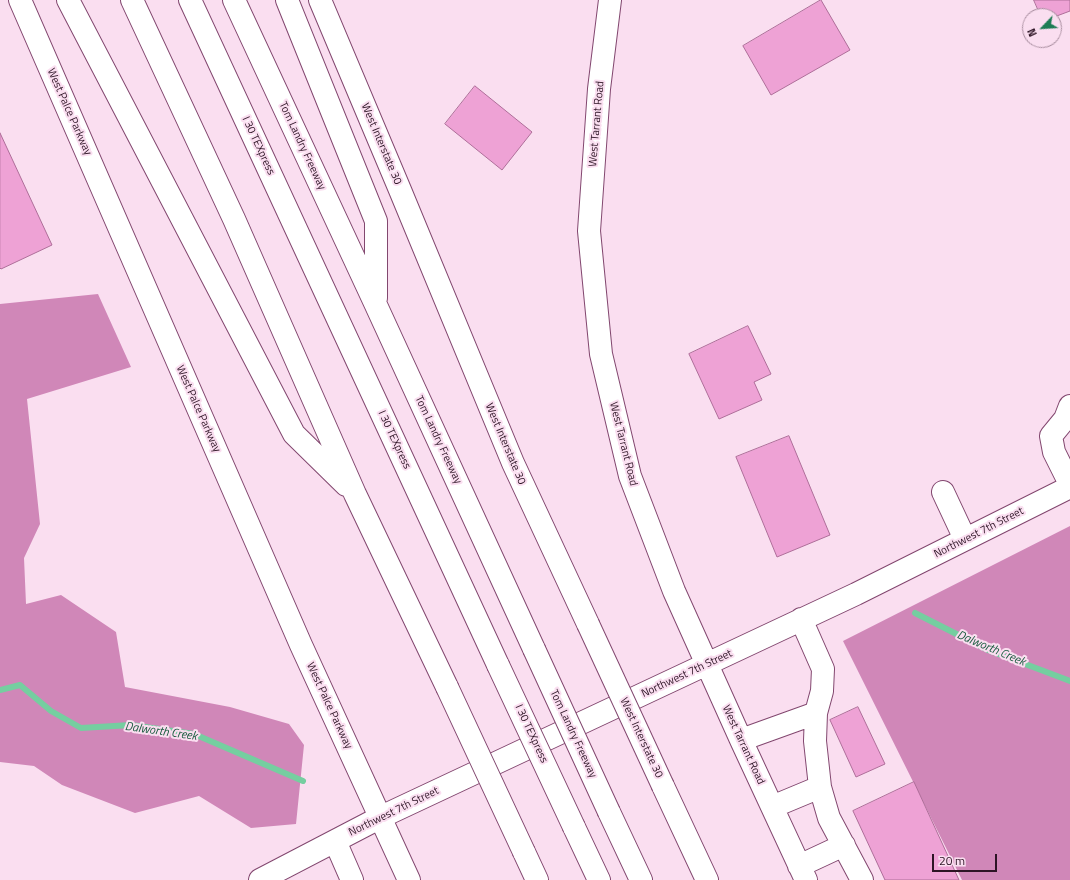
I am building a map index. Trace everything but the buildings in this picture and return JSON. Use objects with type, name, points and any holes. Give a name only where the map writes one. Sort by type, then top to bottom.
[{"type":"main road","name":"West Palce Parkway","points":[[20,0],[301,645],[381,817]]},
{"type":"main road","points":[[68,0],[294,434],[355,494]]},
{"type":"main road","points":[[132,0],[234,219],[355,494],[537,880]]},
{"type":"main road","name":"I 30 TEXpress","points":[[190,0],[599,880]]},
{"type":"main road","name":"Tom Landry Freeway","points":[[234,0],[376,303],[641,880]]},
{"type":"main road","points":[[287,0],[376,221],[376,303]]},
{"type":"main road","name":"West Tarrant Road","points":[[610,0],[599,89],[589,231],[601,354],[630,476],[674,591],[802,873]]},
{"type":"main road","name":"West Interstate 30","points":[[324,5],[512,463],[707,880]]},
{"type":"main road","points":[[1070,406],[1065,419],[1051,436],[1054,452],[1070,485]]},
{"type":"main road","name":"Northwest 7th Street","points":[[260,880],[381,817],[707,665],[965,540],[1070,485]]},
{"type":"main road","points":[[943,492],[965,540]]},
{"type":"main road","points":[[801,619],[823,669],[822,691],[816,713],[814,741],[820,787],[830,818],[862,880]]},
{"type":"main road","points":[[741,740],[816,713]]},
{"type":"main road","points":[[772,807],[820,787]]},
{"type":"main road","points":[[381,817],[409,880]]},
{"type":"main road","points":[[335,841],[352,880]]},
{"type":"main road","points":[[802,873],[844,845]]},
{"type":"shaded area","points":[[98,294],[131,367],[27,399],[40,524],[24,558],[26,604],[61,595],[116,632],[125,687],[230,707],[289,724],[304,745],[296,824],[251,828],[199,796],[135,813],[62,785],[34,766],[0,762],[0,304]]},
{"type":"shaded area","points":[[1070,526],[1070,880],[962,880],[843,641]]},
{"type":"waterway","name":"Dalworth Creek","points":[[915,613],[988,650],[1070,681]]},
{"type":"waterway","name":"Dalworth Creek","points":[[0,690],[20,685],[51,711],[81,728],[131,725],[194,734],[303,781]]}]
